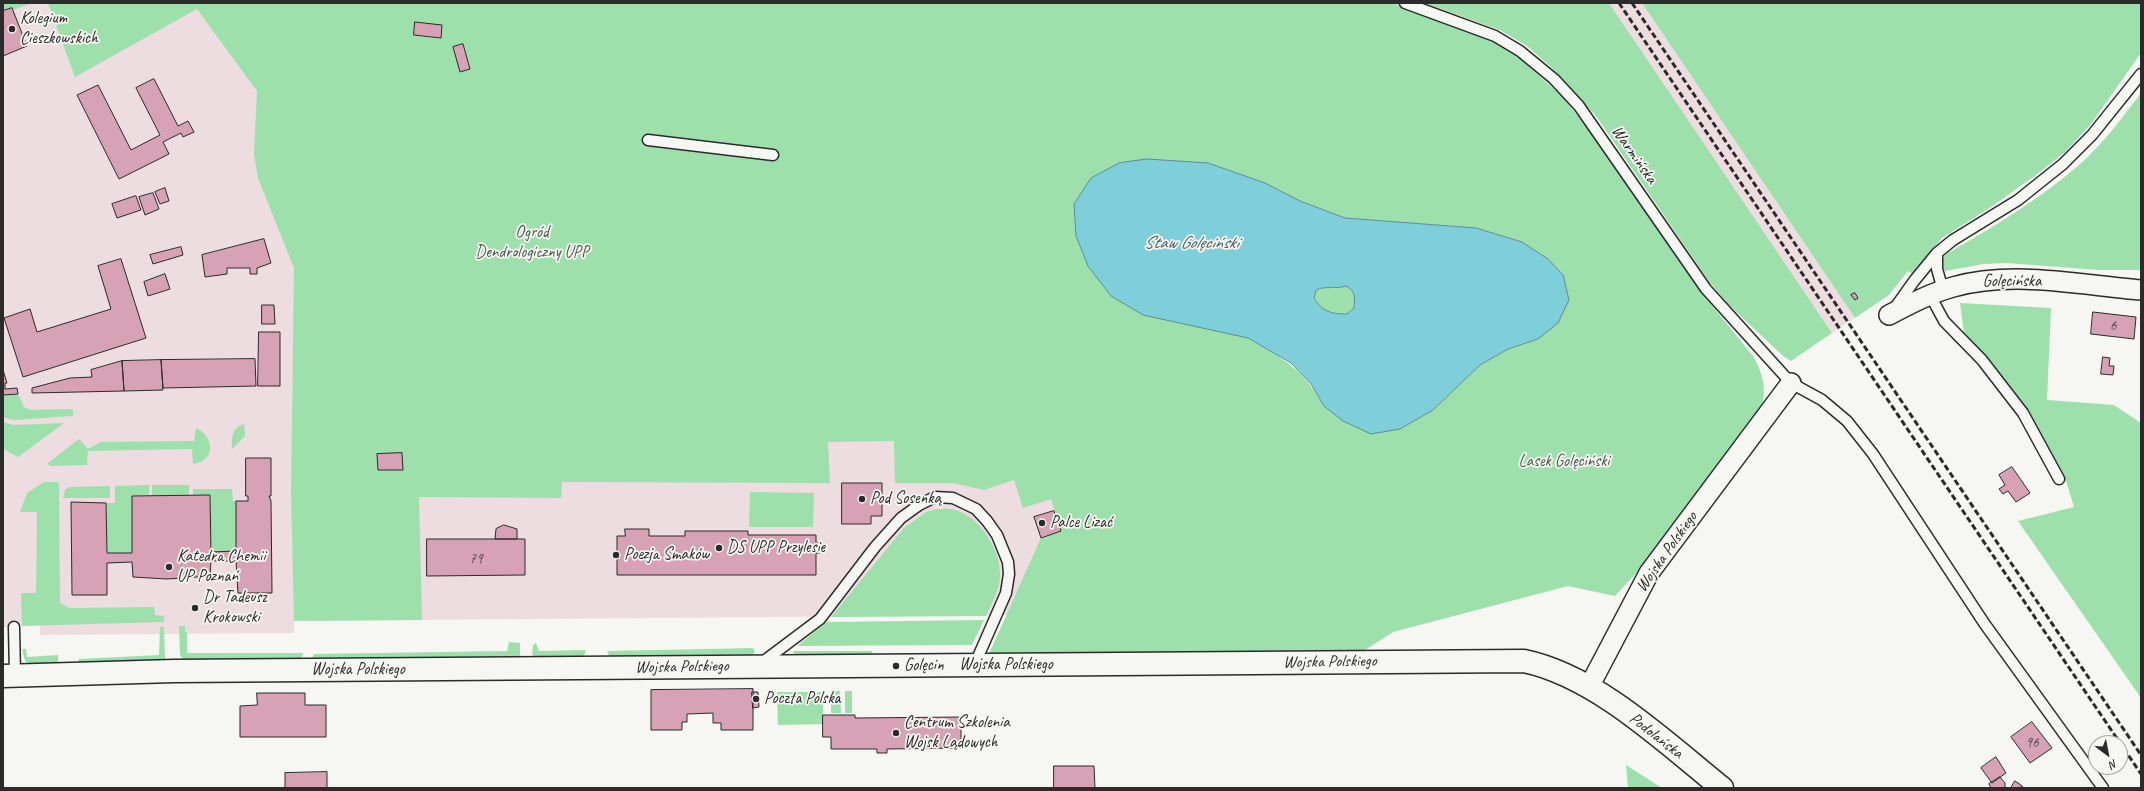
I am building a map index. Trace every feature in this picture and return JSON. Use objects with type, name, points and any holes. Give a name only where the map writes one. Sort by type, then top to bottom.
[{"type":"street","name":"Golęcińska","points":[[1889,315],[1936,292],[1976,282],[2008,279],[2141,290]]},
{"type":"street","name":"Wojska Polskiego","points":[[9,675],[174,671],[1524,661],[1545,666],[1589,686],[1649,573],[1791,383]]},
{"type":"street","name":"Podolańska","points":[[1589,686],[1618,705],[1722,788]]},
{"type":"lane","name":"Warmińska","points":[[1406,3],[1495,36],[1520,51],[1554,79],[1579,106],[1706,289],[1791,383],[1822,400],[1847,421],[1873,454],[1984,623],[2103,788]]},
{"type":"lane","points":[[1889,315],[1914,280],[1937,253],[1953,240],[2018,200],[2064,164],[2103,123],[2141,74]]},
{"type":"lane","points":[[648,140],[773,155]]},
{"type":"lane","points":[[1937,253],[1936,292],[1944,321],[1982,360],[2023,413],[2059,479]]},
{"type":"lane","points":[[757,666],[820,619],[875,547],[901,518],[919,505],[935,498],[953,498],[976,509],[987,521],[996,535],[1008,562],[1009,574],[1006,593],[974,666]]},
{"type":"lane","points":[[9,675],[14,627]]},
{"type":"shaded area","points":[[3,3],[1517,3],[1408,175],[1009,615],[294,621],[294,633],[40,635],[40,625],[3,627]]},
{"type":"shaded area","points":[[1609,3],[1642,3],[1855,318],[1832,333]]},
{"type":"green space","points":[[3,3],[31,3],[13,10],[12,8],[3,11]]},
{"type":"green space","points":[[48,3],[1392,3],[1493,41],[1519,58],[1561,95],[1609,155],[1697,287],[1753,356],[1760,370],[1764,384],[1762,406],[1759,414],[1708,477],[1640,569],[1615,596],[1568,586],[1393,632],[1362,652],[988,656],[1041,538],[1061,531],[1051,499],[1023,508],[1014,480],[984,490],[953,483],[895,483],[894,441],[828,442],[830,483],[562,482],[561,498],[419,497],[422,620],[294,621],[291,492],[294,268],[258,178],[254,154],[257,91],[197,9],[75,77]],"holes":[[[1300,201],[1345,218],[1476,228],[1522,242],[1538,339],[1508,349],[1480,365],[1433,410],[1324,406],[1308,382],[1292,366],[1248,338]]]},
{"type":"green space","points":[[1425,3],[1609,3],[1832,333],[1791,361],[1783,356],[1729,305],[1708,280],[1596,116],[1552,68],[1527,46],[1500,30]]},
{"type":"green space","points":[[1642,3],[2141,3],[2141,53],[2091,124],[2065,152],[1994,205],[1942,238],[1913,274],[1908,271],[1889,295],[1855,318]]},
{"type":"green space","points":[[2141,93],[2141,270],[2099,270],[2006,263],[1984,264],[1945,271],[1941,263],[1945,255],[2014,213],[2064,178],[2096,149]]},
{"type":"green space","points":[[1346,286],[1352,290],[1355,298],[1354,308],[1347,314],[1332,313],[1320,306],[1314,298],[1316,290]]},
{"type":"green space","points":[[1960,303],[2051,308],[2047,400],[2114,405],[2141,423],[2141,698],[2018,521],[2074,507],[2066,481],[2031,416],[1964,333]]},
{"type":"green space","points":[[18,394],[24,407],[31,410],[69,409],[73,410],[73,416],[13,420],[3,417],[3,395]]},
{"type":"green space","points":[[3,422],[13,425],[64,423],[18,457],[3,449]]},
{"type":"green space","points":[[244,424],[245,436],[232,449],[232,437],[234,431]]},
{"type":"green space","points":[[196,428],[201,430],[208,438],[210,448],[207,457],[201,462],[193,464],[192,449],[88,451],[87,465],[51,466],[47,464],[79,439],[88,449],[101,442],[194,441]]},
{"type":"green space","points":[[44,482],[57,482],[59,484],[60,603],[69,608],[154,607],[155,615],[164,616],[164,622],[22,626],[21,593],[36,593],[37,512],[20,512],[27,493]]},
{"type":"green space","points":[[149,485],[149,495],[132,496],[132,553],[107,553],[106,503],[115,503],[115,486]]},
{"type":"green space","points":[[152,485],[189,485],[189,495],[152,496]]},
{"type":"green space","points":[[110,486],[110,498],[63,498],[65,490],[69,487]]},
{"type":"green space","points":[[193,489],[232,489],[233,501],[236,501],[236,551],[211,552],[210,495],[193,495]]},
{"type":"green space","points":[[750,492],[814,493],[813,527],[749,527]]},
{"type":"green space","points":[[937,509],[955,510],[973,519],[993,545],[999,566],[1000,580],[986,616],[831,617],[904,528],[926,512]]},
{"type":"green space","points":[[984,620],[972,645],[797,646],[827,622]]},
{"type":"green space","points":[[179,626],[185,626],[185,632],[187,632],[187,653],[303,653],[301,660],[185,662],[180,655]]},
{"type":"green space","points":[[160,627],[164,627],[165,659],[161,662],[78,663],[79,659],[159,655]]},
{"type":"green space","points":[[509,642],[520,643],[520,657],[513,659],[311,660],[314,654],[507,651]]},
{"type":"green space","points":[[536,643],[539,651],[586,650],[584,656],[576,659],[535,658],[532,654],[533,645]]},
{"type":"green space","points":[[753,648],[755,652],[751,656],[610,658],[607,651]]},
{"type":"green space","points":[[22,649],[26,649],[27,657],[58,655],[58,661],[55,663],[31,665],[25,661]]},
{"type":"green space","points":[[793,651],[872,651],[873,656],[809,657],[793,653]]},
{"type":"green space","points":[[831,691],[840,691],[841,713],[831,713]]},
{"type":"green space","points":[[845,691],[852,691],[852,713],[845,713]]},
{"type":"green space","points":[[777,692],[823,692],[823,724],[778,725]]},
{"type":"green space","points":[[1626,765],[1662,788],[1628,788]]},
{"type":"water","name":"Staw Golęciński","points":[[1147,159],[1208,163],[1265,183],[1300,201],[1345,218],[1476,228],[1522,242],[1548,259],[1563,275],[1569,300],[1558,323],[1538,339],[1508,349],[1480,365],[1433,410],[1400,429],[1371,434],[1343,421],[1324,406],[1311,384],[1291,363],[1248,338],[1143,315],[1111,296],[1088,266],[1076,236],[1074,204],[1091,178],[1119,163]],"holes":[[[1346,286],[1352,290],[1355,298],[1354,308],[1347,314],[1332,313],[1320,306],[1314,298],[1316,290]]]},
{"type":"building","name":"Kolegium Cieszkowskich","points":[[12,8],[27,46],[3,56],[3,11]]},
{"type":"building","points":[[415,22],[442,25],[441,38],[414,35]]},
{"type":"building","points":[[463,44],[470,69],[460,72],[453,47]]},
{"type":"building","points":[[154,79],[178,126],[188,121],[194,132],[183,137],[181,133],[163,142],[169,154],[119,179],[77,95],[98,85],[131,150],[160,135],[136,88]]},
{"type":"building","points":[[165,188],[169,201],[160,204],[155,192]]},
{"type":"building","points":[[153,193],[159,209],[145,215],[139,197]]},
{"type":"building","points":[[136,196],[141,210],[117,218],[112,204]]},
{"type":"building","points":[[264,239],[271,263],[257,268],[257,274],[250,274],[250,268],[227,268],[227,274],[205,277],[202,255]]},
{"type":"building","points":[[181,247],[183,255],[153,264],[150,255]]},
{"type":"building","points":[[121,259],[146,338],[23,377],[4,318],[30,309],[37,332],[111,309],[98,266]]},
{"type":"building","points":[[165,274],[170,289],[148,296],[144,282]]},
{"type":"building","points":[[1855,293],[1858,298],[1855,300],[1851,295]]},
{"type":"building","points":[[262,305],[274,305],[275,324],[262,324]]},
{"type":"building","points":[[2093,312],[2136,317],[2134,339],[2091,334]]},
{"type":"building","points":[[259,332],[280,332],[280,386],[258,386]]},
{"type":"building","points":[[2103,357],[2110,358],[2109,366],[2114,366],[2113,375],[2101,374]]},
{"type":"building","points":[[255,359],[256,386],[163,388],[161,360]]},
{"type":"building","points":[[161,360],[163,390],[124,391],[122,361]]},
{"type":"building","points":[[122,361],[124,391],[32,393],[32,388],[70,378],[92,377],[91,370]]},
{"type":"building","points":[[3,370],[7,383],[5,383],[5,389],[17,388],[18,394],[3,395]]},
{"type":"building","points":[[402,453],[403,470],[378,470],[377,454]]},
{"type":"building","points":[[246,458],[271,458],[271,496],[269,496],[271,501],[272,593],[238,593],[236,561],[211,561],[210,576],[167,579],[133,577],[132,562],[107,563],[107,595],[72,595],[71,502],[106,503],[107,553],[132,553],[132,496],[210,495],[211,552],[236,551],[236,501],[248,501],[248,496],[246,496]]},
{"type":"building","points":[[2012,467],[2030,493],[2016,502],[2008,491],[2003,494],[1999,489],[2005,485],[1999,475]]},
{"type":"building","name":"Pod Sosenką","points":[[842,483],[882,483],[882,516],[871,516],[871,524],[842,524]]},
{"type":"building","points":[[1054,511],[1061,531],[1041,538],[1034,517]]},
{"type":"building","points":[[504,525],[517,529],[517,539],[495,539],[496,529]]},
{"type":"building","name":"DS UPP Przylesie","points":[[625,529],[649,529],[649,536],[685,536],[685,531],[748,531],[748,535],[816,535],[816,543],[820,543],[820,553],[816,553],[816,575],[617,575],[617,536],[625,536]]},
{"type":"building","points":[[427,539],[525,539],[525,575],[427,576]]},
{"type":"building","points":[[753,689],[753,730],[721,730],[721,723],[713,723],[713,713],[687,714],[687,722],[682,722],[682,730],[651,730],[651,690]]},
{"type":"building","points":[[752,692],[758,692],[759,707],[753,708]]},
{"type":"building","points":[[257,693],[305,693],[305,705],[326,705],[326,737],[240,737],[240,706],[257,705]]},
{"type":"building","points":[[823,715],[855,715],[855,718],[961,717],[961,748],[887,749],[887,753],[877,753],[877,749],[831,749],[831,737],[823,737]]},
{"type":"building","points":[[2032,722],[2052,748],[2030,763],[2011,737]]},
{"type":"building","points":[[1996,757],[2006,773],[1992,783],[1981,768]]},
{"type":"building","points":[[1054,766],[1094,766],[1095,788],[1054,788]]},
{"type":"building","points":[[327,772],[327,788],[285,788],[285,773]]},
{"type":"building","points":[[2000,777],[2005,783],[2005,788],[1991,788],[1989,784]]},
{"type":"building","points":[[2015,781],[2021,785],[2023,787],[2011,788]]},
{"type":"railway","points":[[1619,3],[2141,774]]},
{"type":"railway","points":[[1632,3],[2141,755]]},
{"type":"place","name":"Kolegium Cieszkowskich","points":[[12,29]]},
{"type":"place","name":"Pod Sosenką","points":[[862,499]]},
{"type":"place","name":"Palce Lizać","points":[[1042,523]]},
{"type":"place","name":"DS UPP Przylesie","points":[[719,548]]},
{"type":"place","name":"Poezja Smaków","points":[[616,555]]},
{"type":"place","name":"Katedra Chemii UP Poznań","points":[[169,567]]},
{"type":"place","name":"Dr Tadeusz Krokowski","points":[[195,608]]},
{"type":"place","name":"Golęcin","points":[[896,666]]},
{"type":"place","name":"Poczta Polska","points":[[756,699]]},
{"type":"place","name":"Centrum Szkolenia Wojsk Lądowych","points":[[896,733]]},
{"type":"park label","name":"Ogród Dendrologiczny UPP","points":[[532,243]]},
{"type":"park label","name":"Lasek Golęciński","points":[[1564,462]]}]
